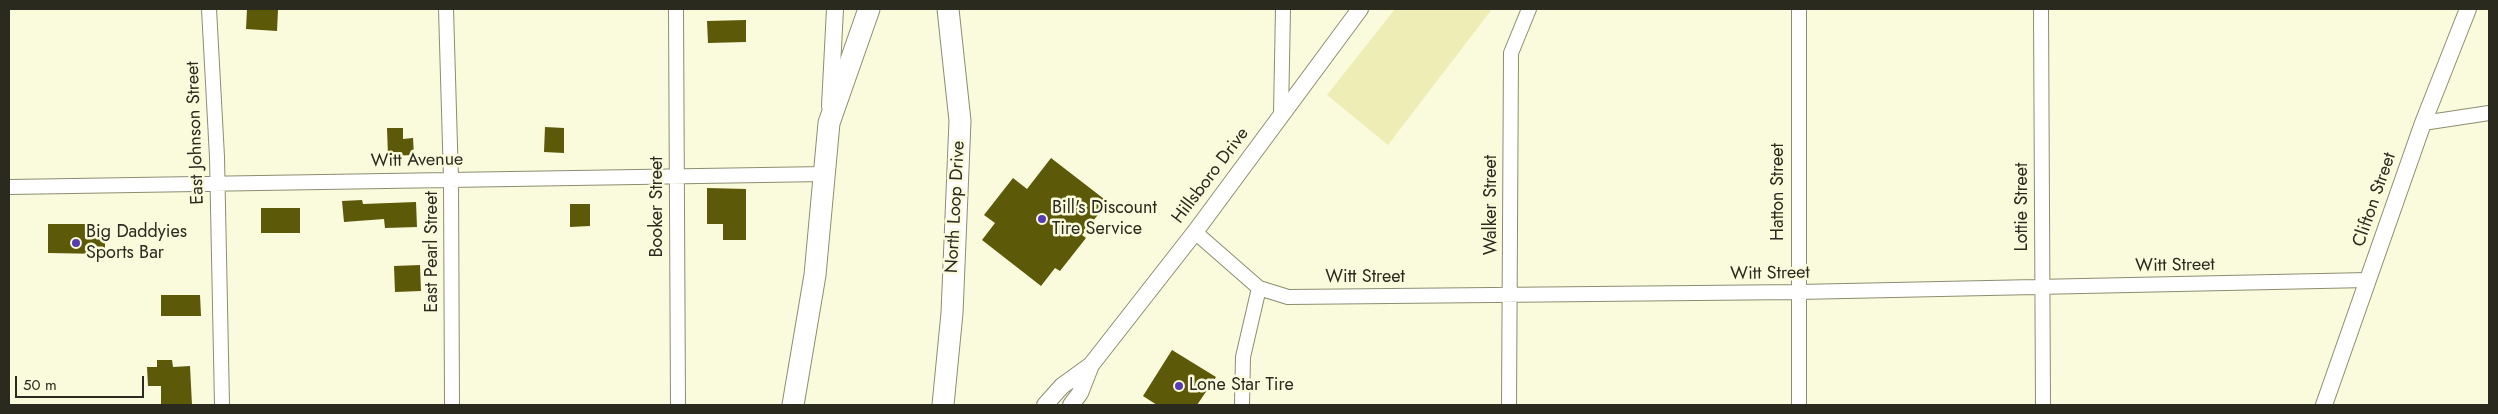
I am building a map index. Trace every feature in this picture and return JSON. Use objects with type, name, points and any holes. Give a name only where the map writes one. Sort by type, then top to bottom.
[{"type":"main road","points":[[793,405],[814,284],[829,123],[869,9]]},
{"type":"main road","name":"North Loop Drive","points":[[943,405],[952,312],[960,121],[948,9]]},
{"type":"street","name":"East Johnson Street","points":[[209,9],[217,183],[222,405]]},
{"type":"street","name":"East Pearl Street","points":[[446,9],[452,180],[452,405]]},
{"type":"street","name":"Booker Street","points":[[676,9],[678,405]]},
{"type":"street","points":[[829,123],[835,9]]},
{"type":"street","points":[[1281,114],[1283,9]]},
{"type":"street","name":"Hillsboro Drive","points":[[1045,405],[1062,386],[1091,365],[1195,232],[1360,9]]},
{"type":"street","name":"Walker Street","points":[[1509,405],[1511,52],[1529,9]]},
{"type":"street","name":"Hatton Street","points":[[1798,9],[1800,405]]},
{"type":"street","name":"Lottie Street","points":[[2041,9],[2043,405]]},
{"type":"street","name":"Clifton Street","points":[[2324,405],[2423,123],[2468,9]]},
{"type":"street","points":[[2423,123],[2489,113]]},
{"type":"street","name":"Witt Avenue","points":[[9,187],[825,174]]},
{"type":"street","name":"Witt Street","points":[[1195,232],[1259,288],[1288,296],[1798,292],[2368,280]]},
{"type":"street","points":[[1242,405],[1244,357],[1259,288]]},
{"type":"street","name":"Hillsboro Drive","points":[[1071,405],[1080,393],[1091,365]]},
{"type":"green space","points":[[1395,9],[1492,9],[1388,145],[1327,95]]},
{"type":"building","points":[[247,9],[278,10],[277,31],[246,29]]},
{"type":"building","points":[[746,20],[746,42],[708,43],[707,21]]},
{"type":"building","points":[[545,127],[564,128],[564,153],[544,152]]},
{"type":"building","points":[[387,128],[403,128],[403,139],[413,138],[414,155],[388,156]]},
{"type":"building","name":"Bill's Discount Tire Service","points":[[1051,158],[1108,202],[1082,235],[1086,238],[1060,271],[1055,268],[1041,286],[982,240],[995,223],[984,215],[1013,178],[1027,189]]},
{"type":"building","points":[[707,188],[746,189],[746,240],[723,240],[723,224],[707,224]]},
{"type":"building","points":[[362,200],[363,204],[416,202],[417,227],[385,228],[384,219],[344,222],[342,201]]},
{"type":"building","points":[[570,204],[590,204],[590,226],[570,227]]},
{"type":"building","points":[[261,208],[300,208],[300,233],[261,233]]},
{"type":"building","name":"Big Daddyies Sports Bar","points":[[48,224],[90,224],[90,233],[105,233],[105,254],[48,253]]},
{"type":"building","points":[[420,265],[421,291],[395,292],[394,266]]},
{"type":"building","points":[[161,295],[200,295],[201,316],[161,316]]},
{"type":"building","name":"Lone Star Tire","points":[[1172,350],[1216,377],[1197,405],[1157,405],[1143,396]]},
{"type":"building","points":[[157,360],[172,360],[173,367],[190,366],[192,405],[161,405],[161,386],[148,386],[147,367],[157,367]]},
{"type":"place","name":"Bill's Discount Tire Service","points":[[1042,219]]},
{"type":"place","name":"Big Daddyies Sports Bar","points":[[76,243]]},
{"type":"place","name":"Lone Star Tire","points":[[1179,386]]}]
